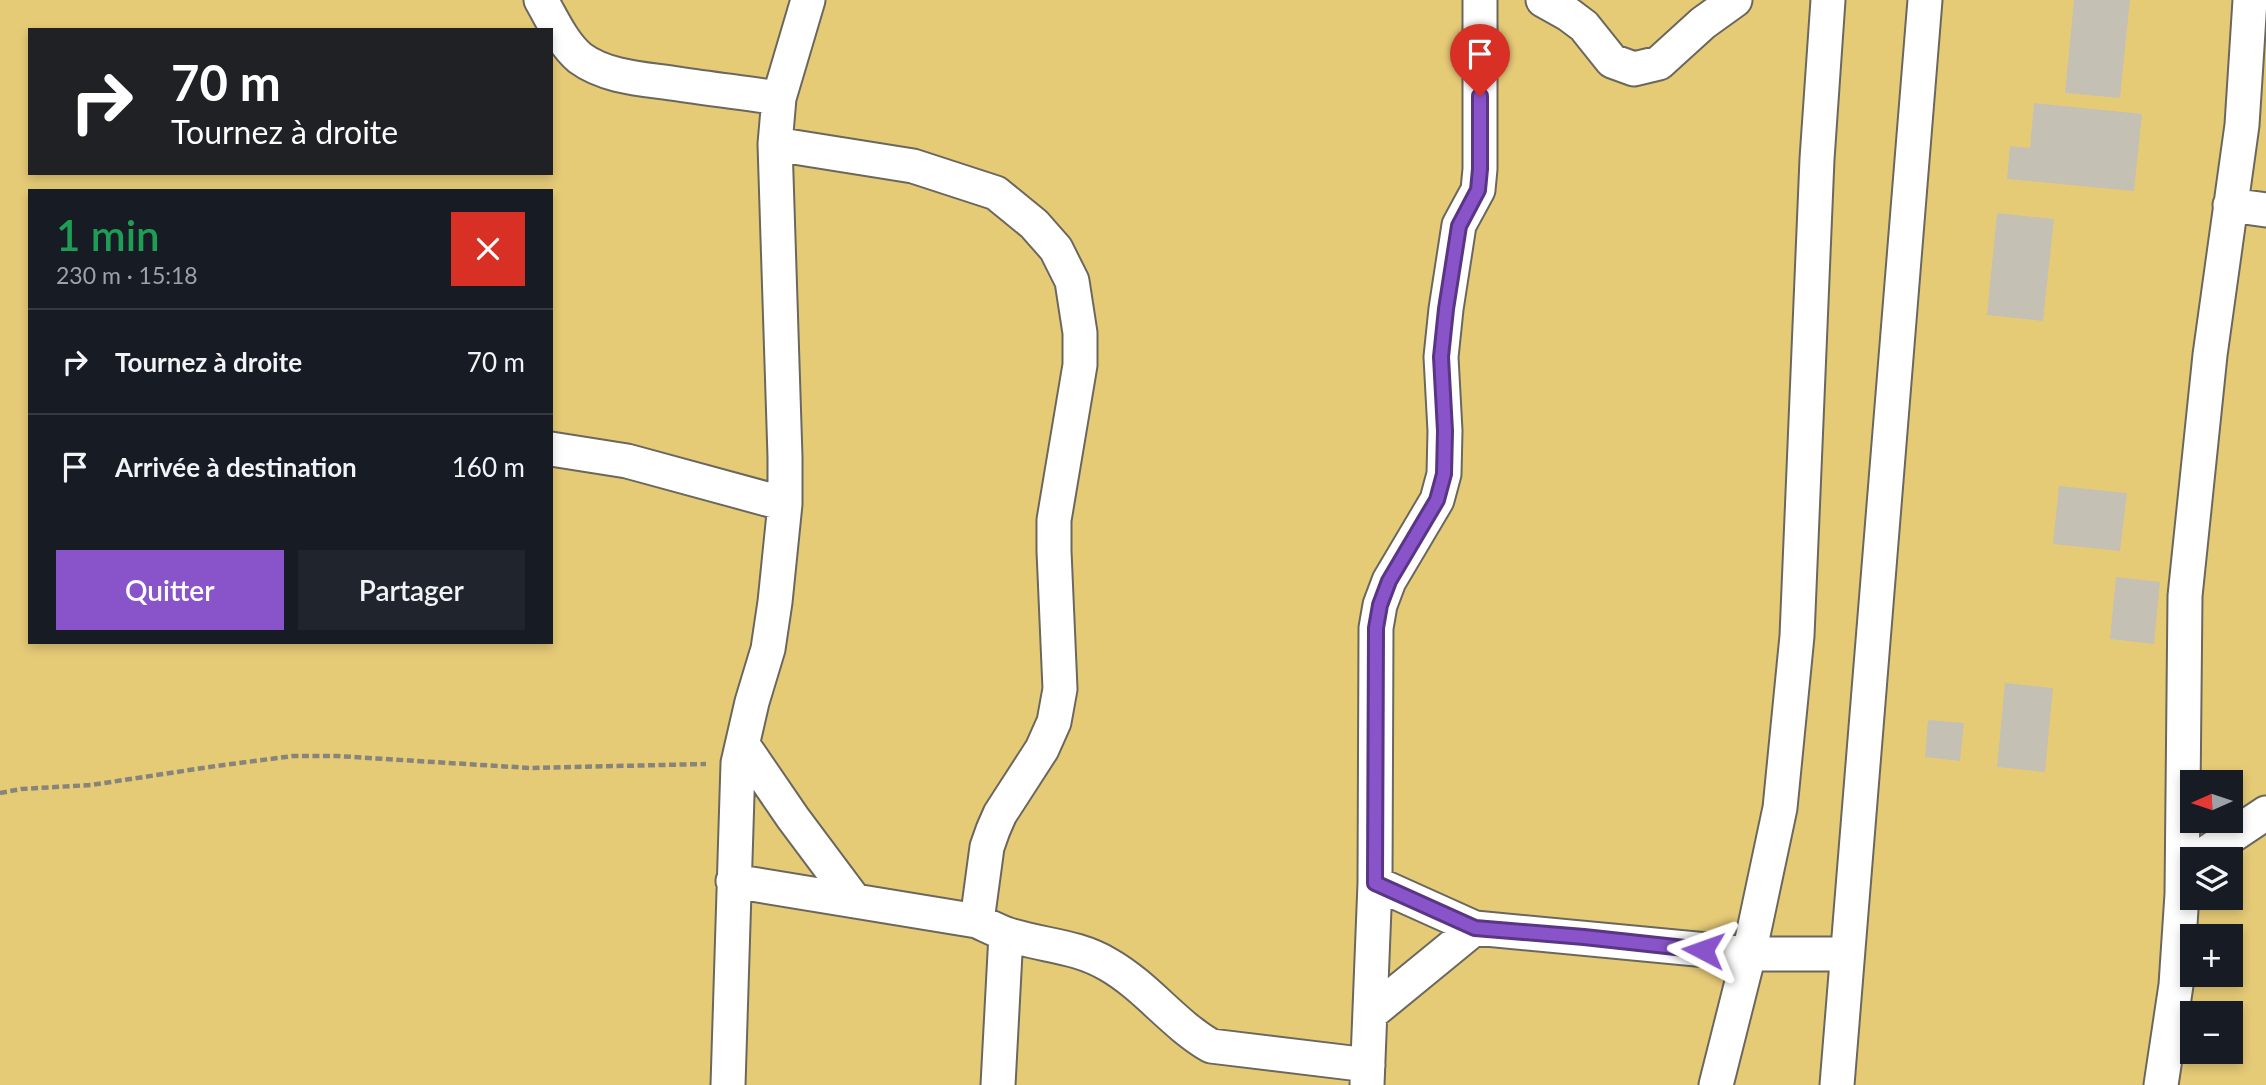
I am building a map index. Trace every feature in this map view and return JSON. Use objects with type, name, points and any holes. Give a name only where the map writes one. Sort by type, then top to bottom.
[{"type":"street","points":[[541,0],[578,56],[611,73],[779,98]]},
{"type":"street","points":[[728,1085],[733,881],[740,754],[768,649],[785,504],[775,145],[779,98],[808,0]]},
{"type":"street","points":[[733,881],[976,920],[1006,934],[1086,953],[1135,983],[1190,1034],[1211,1046],[1368,1075],[1375,883],[1376,628],[1380,605],[1389,581],[1437,500],[1444,474],[1445,431],[1441,357],[1446,309],[1459,226],[1478,190],[1480,169],[1480,0]]},
{"type":"street","points":[[1543,0],[1584,26],[1612,61],[1634,69],[1659,63],[1703,23],[1735,0]]},
{"type":"street","points":[[1716,1085],[1749,954],[1780,808],[1794,685],[1817,159],[1828,0]]},
{"type":"street","points":[[1837,1085],[1925,0]]},
{"type":"street","points":[[2191,847],[2185,596],[2210,355],[2246,85],[2250,0]]},
{"type":"street","points":[[775,145],[913,166],[996,193],[1034,224],[1056,249],[1072,281],[1080,333],[1080,365],[1054,530],[1060,689],[1054,722],[1042,749],[1000,814],[987,846],[976,920]]},
{"type":"street","points":[[2230,205],[2266,209]]},
{"type":"street","points":[[553,449],[627,461],[785,504]]},
{"type":"street","points":[[740,754],[855,901]]},
{"type":"street","points":[[2216,847],[2266,813]]},
{"type":"street","points":[[1375,883],[1475,928],[1749,954],[1847,954]]},
{"type":"street","points":[[2161,1085],[2185,910]]},
{"type":"street","points":[[1370,1014],[1475,928]]},
{"type":"street","points":[[998,1085],[1006,934]]},
{"type":"path","points":[[0,793],[90,785],[293,756],[337,756],[530,768],[740,754]]},
{"type":"shaded area","points":[[0,0],[2266,0],[2266,1085],[0,1085]]},
{"type":"building","points":[[2074,0],[2130,0],[2120,98],[2065,93]]},
{"type":"building","points":[[2034,103],[2142,114],[2134,191],[2007,179],[2010,146],[2030,148]]},
{"type":"building","points":[[1997,213],[2054,219],[2043,321],[1987,315]]},
{"type":"building","points":[[2059,486],[2127,493],[2120,551],[2053,544]]},
{"type":"building","points":[[2116,577],[2160,582],[2154,644],[2110,639]]},
{"type":"building","points":[[2005,683],[2053,688],[2045,772],[1997,767]]},
{"type":"building","points":[[1928,720],[1964,723],[1960,761],[1925,757]]},
{"type":"route","points":[[1480,96],[1478,190],[1459,226],[1441,357],[1445,431],[1444,474],[1437,500],[1389,581],[1380,605],[1376,628],[1375,883],[1475,928],[1703,950]]}]
